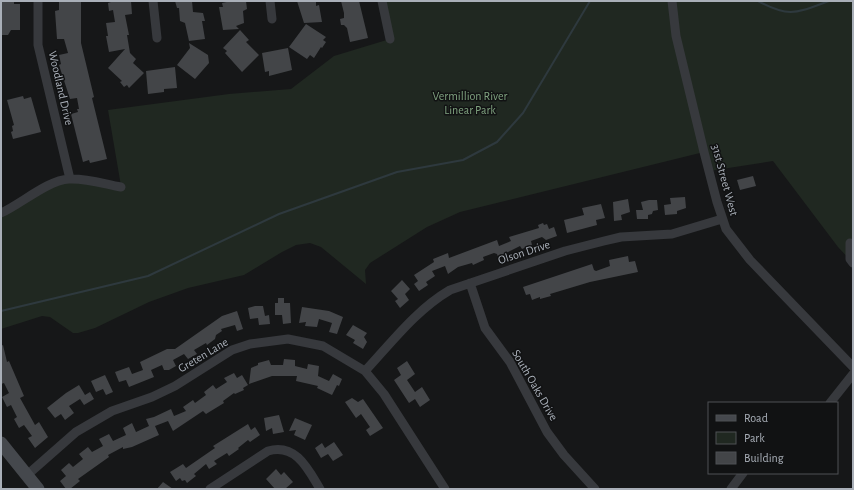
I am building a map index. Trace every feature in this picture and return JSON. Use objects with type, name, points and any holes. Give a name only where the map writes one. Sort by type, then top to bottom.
[{"type":"street","name":"Woodland Drive","points":[[38,1],[38,45],[70,179]]},
{"type":"street","points":[[152,1],[157,38]]},
{"type":"street","points":[[270,1],[272,19]]},
{"type":"street","points":[[382,1],[390,39]]},
{"type":"street","name":"31st Street West","points":[[672,1],[676,36],[722,219],[730,234],[750,260],[853,367]]},
{"type":"street","points":[[1,213],[20,204],[48,185],[70,179],[121,187]]},
{"type":"street","name":"Olson Drive","points":[[365,371],[418,314],[435,299],[450,290],[565,251],[604,240],[621,237],[672,234],[722,219]]},
{"type":"street","points":[[850,243],[850,259],[853,263]]},
{"type":"street","name":"South Oaks Drive","points":[[470,283],[485,328],[510,362],[547,432],[595,489]]},
{"type":"street","name":"Greten Lane","points":[[26,476],[76,432],[112,411],[175,386],[232,350],[250,344],[288,339],[323,346],[365,371],[384,394],[445,489]]},
{"type":"street","points":[[831,402],[853,374]]},
{"type":"street","points":[[1,443],[26,476],[38,489]]},
{"type":"street","points":[[210,489],[268,451],[275,449],[288,451],[301,459],[320,489]]},
{"type":"street","points":[[731,489],[742,474]]},
{"type":"green space","name":"Vermillion River Linear Park","points":[[382,1],[853,1],[853,263],[838,247],[773,161],[709,171],[704,152],[460,212],[427,227],[370,263],[365,270],[366,284],[321,247],[310,243],[296,245],[244,275],[188,288],[149,302],[95,328],[78,333],[73,333],[50,317],[42,316],[1,329],[1,213],[62,180],[121,186],[108,110],[229,94],[291,89],[334,56],[390,39]]},
{"type":"building","points":[[1,1],[14,1],[14,4],[20,4],[20,30],[11,30],[8,35],[1,35]]},
{"type":"building","points":[[59,1],[81,1],[81,43],[94,97],[92,98],[107,159],[90,163],[89,160],[83,162],[71,114],[78,112],[77,109],[79,109],[77,98],[70,99],[59,65],[61,64],[59,55],[68,53],[64,39],[57,39],[55,11],[59,10]]},
{"type":"building","points":[[114,1],[131,1],[132,14],[125,15],[129,35],[127,35],[130,53],[136,59],[133,63],[144,73],[129,88],[127,85],[124,87],[120,82],[122,81],[108,68],[125,49],[109,52],[106,36],[108,36],[106,23],[115,22],[113,10],[109,11],[108,3]]},
{"type":"building","points":[[175,1],[192,1],[193,12],[203,13],[205,21],[202,21],[205,39],[189,41],[185,23],[180,21],[179,8],[177,8]]},
{"type":"building","points":[[231,1],[246,1],[247,9],[243,11],[244,23],[236,26],[239,29],[223,30],[219,7],[223,7],[222,3]]},
{"type":"building","points":[[297,1],[316,1],[316,6],[319,5],[322,22],[304,23]]},
{"type":"building","points":[[341,1],[359,1],[368,38],[350,42],[347,28],[344,25],[341,25],[340,19],[344,18],[344,13]]},
{"type":"building","points":[[306,24],[326,37],[323,40],[326,42],[314,58],[310,55],[307,59],[289,47]]},
{"type":"building","points":[[240,30],[249,40],[246,42],[259,55],[242,72],[225,53],[227,51],[223,48]]},
{"type":"building","points":[[189,43],[208,55],[209,63],[195,79],[177,65],[190,48]]},
{"type":"building","points":[[288,48],[292,70],[269,76],[269,71],[265,72],[262,53]]},
{"type":"building","points":[[175,67],[177,88],[164,89],[164,92],[148,94],[146,71]]},
{"type":"building","points":[[23,96],[24,99],[31,97],[41,132],[13,139],[11,132],[13,131],[12,126],[14,125],[7,100]]},
{"type":"building","points":[[753,176],[756,186],[740,190],[737,180]]},
{"type":"building","points":[[685,197],[686,208],[677,211],[677,214],[665,215],[664,205],[671,204],[670,198]]},
{"type":"building","points":[[628,199],[630,212],[621,215],[622,220],[614,221],[613,202]]},
{"type":"building","points":[[657,200],[658,210],[653,211],[652,214],[648,215],[648,219],[637,219],[636,210],[643,210],[641,202]]},
{"type":"building","points":[[601,204],[605,218],[596,220],[597,225],[567,233],[564,220],[584,215],[582,208]]},
{"type":"building","points":[[543,223],[544,225],[547,224],[549,229],[554,227],[557,236],[546,240],[542,237],[531,241],[532,245],[522,249],[520,246],[498,257],[497,254],[494,253],[483,257],[484,260],[473,265],[472,263],[458,267],[448,274],[445,266],[432,271],[435,276],[426,282],[428,285],[419,291],[414,284],[418,281],[414,275],[434,262],[433,259],[448,253],[449,258],[497,240],[499,246],[511,241],[509,237],[539,228],[538,225]]},
{"type":"building","points":[[628,256],[629,262],[635,261],[638,272],[590,282],[550,294],[551,296],[540,299],[540,297],[532,300],[530,294],[526,295],[523,287],[592,264],[594,270],[596,271],[610,266],[609,260]]},
{"type":"building","points":[[402,280],[410,289],[405,294],[409,300],[400,308],[395,301],[398,299],[391,291]]},
{"type":"building","points":[[278,298],[284,298],[284,303],[290,303],[291,323],[283,324],[282,315],[275,315],[275,303],[278,303]]},
{"type":"building","points":[[263,306],[265,316],[269,315],[270,324],[259,325],[258,318],[250,319],[248,308]]},
{"type":"building","points":[[302,307],[329,311],[343,317],[337,334],[329,332],[332,323],[319,319],[317,327],[305,326],[306,322],[299,323]]},
{"type":"building","points":[[237,311],[243,329],[237,331],[235,325],[221,329],[222,331],[216,335],[215,339],[207,345],[206,343],[194,350],[197,354],[188,359],[184,354],[173,360],[176,366],[169,370],[164,370],[162,365],[151,370],[154,377],[129,387],[126,380],[119,382],[115,372],[129,367],[132,374],[143,370],[140,362],[167,349],[175,349],[222,316]]},
{"type":"building","points":[[353,325],[367,333],[364,337],[367,342],[363,349],[353,343],[355,340],[346,335]]},
{"type":"building","points":[[3,345],[7,362],[9,361],[24,396],[20,398],[35,425],[39,422],[48,437],[35,448],[28,438],[32,436],[24,425],[19,428],[14,419],[17,417],[11,405],[7,407],[2,397],[9,393],[4,383],[1,384],[1,346]]},
{"type":"building","points":[[284,359],[295,360],[295,366],[307,369],[308,364],[319,366],[318,376],[329,381],[333,374],[342,379],[332,395],[317,388],[318,386],[296,381],[297,376],[272,376],[249,384],[251,368],[258,365],[258,363],[269,360],[271,365],[283,365]]},
{"type":"building","points":[[407,361],[415,374],[407,380],[415,392],[422,387],[430,400],[420,407],[415,399],[409,403],[394,380],[401,375],[397,368]]},
{"type":"building","points":[[234,373],[237,378],[242,375],[248,385],[243,388],[244,390],[235,394],[234,393],[223,401],[224,403],[206,414],[203,411],[173,431],[168,421],[155,426],[159,435],[132,447],[123,449],[123,447],[108,455],[109,457],[78,479],[80,481],[70,489],[66,489],[60,481],[66,476],[61,470],[69,463],[73,467],[83,459],[79,454],[88,447],[92,452],[103,446],[99,439],[109,434],[113,441],[126,435],[123,428],[132,423],[136,432],[149,426],[146,419],[171,409],[174,416],[186,411],[183,407],[193,400],[195,403],[206,395],[204,392],[213,385],[216,389],[227,382],[224,378]]},
{"type":"building","points":[[105,375],[113,392],[106,395],[103,389],[96,392],[91,381]]},
{"type":"building","points":[[79,385],[85,395],[90,392],[94,399],[84,405],[80,399],[69,406],[74,413],[65,420],[61,414],[55,418],[47,408]]},
{"type":"building","points":[[352,398],[358,402],[363,399],[383,428],[370,436],[366,430],[370,427],[361,414],[356,418],[345,402]]},
{"type":"building","points":[[279,415],[284,432],[273,434],[272,428],[266,431],[264,418]]},
{"type":"building","points":[[295,418],[312,425],[305,440],[294,435],[296,430],[289,431]]},
{"type":"building","points":[[248,424],[251,430],[255,427],[260,435],[250,442],[248,440],[229,456],[227,453],[214,461],[217,464],[209,469],[206,464],[194,474],[196,476],[187,483],[185,480],[182,481],[180,478],[176,481],[170,472],[183,464],[186,468],[215,448],[213,446]]},
{"type":"building","points":[[334,442],[343,455],[333,461],[328,454],[321,458],[315,448],[322,443],[325,448]]},
{"type":"building","points":[[276,469],[281,475],[284,472],[293,482],[285,489],[275,489],[266,479]]},
{"type":"building","points":[[163,482],[173,489],[157,489]]},
{"type":"waterway","points":[[1,311],[148,276],[279,214],[397,172],[463,160],[497,142],[523,113],[590,1]]},
{"type":"waterway","points":[[758,1],[786,12],[800,11],[829,1]]}]
